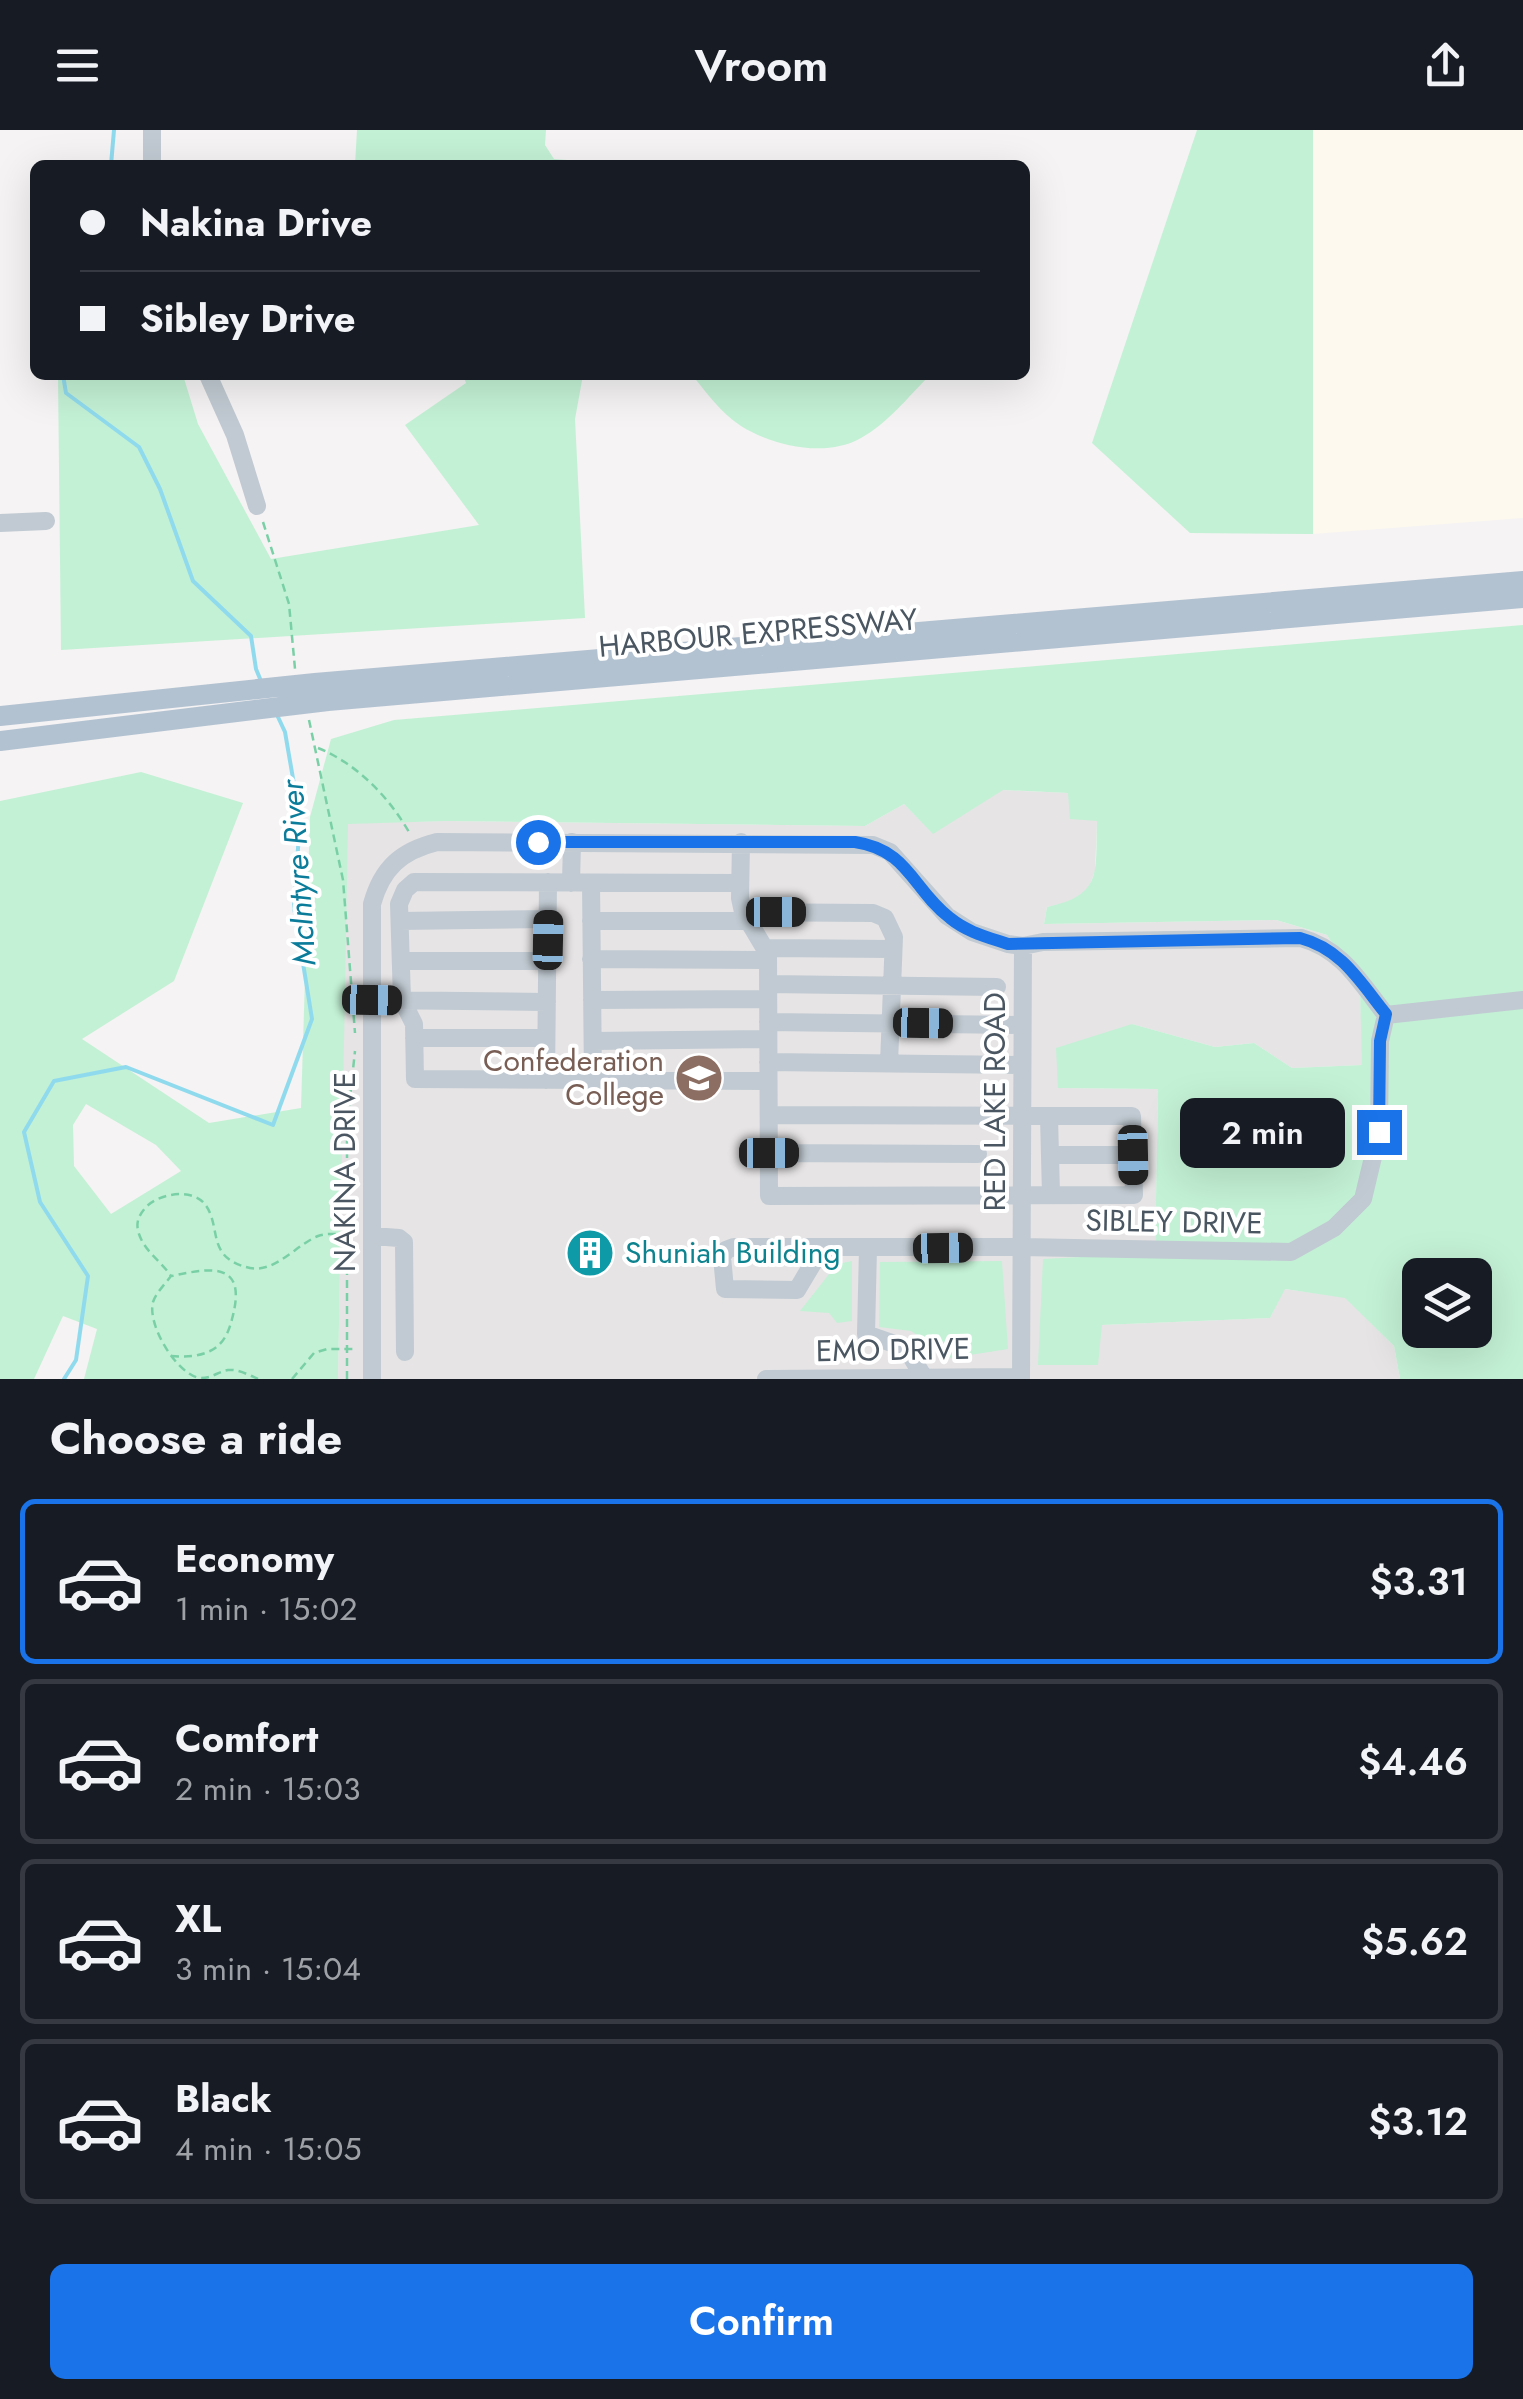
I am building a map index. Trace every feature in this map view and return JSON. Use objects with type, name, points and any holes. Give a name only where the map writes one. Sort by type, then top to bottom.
[{"type":"main road","name":"HARBOUR EXPRESSWAY","points":[[0,716],[306,680],[1523,581]]},
{"type":"main road","name":"HARBOUR EXPRESSWAY","points":[[0,742],[328,701],[1523,598]]},
{"type":"street","points":[[152,130],[152,160]]},
{"type":"street","points":[[210,380],[235,435],[257,506]]},
{"type":"street","points":[[0,523],[46,521]]},
{"type":"street","points":[[418,847],[438,842],[874,845],[890,852],[946,916],[972,932],[1023,946],[1043,942],[1300,938],[1334,952],[1386,1014],[1523,1000]]},
{"type":"street","points":[[571,882],[572,842]]},
{"type":"street","points":[[741,842],[740,883],[746,917],[767,954],[770,1196],[1134,1195],[1132,1116],[769,1115]]},
{"type":"street","name":"NAKINA DRIVE","points":[[372,1379],[372,904],[389,866],[418,847]]},
{"type":"street","points":[[740,883],[414,882],[402,896],[400,921],[402,1000],[414,1024],[415,1080],[593,1081],[890,1064],[1022,1065]]},
{"type":"street","points":[[546,1080],[548,882]]},
{"type":"street","points":[[591,883],[593,1081]]},
{"type":"street","points":[[591,921],[878,913],[891,926],[893,949],[890,1064]]},
{"type":"street","points":[[400,921],[548,920]]},
{"type":"street","name":"RED LAKE ROAD","points":[[1021,1378],[1023,946]]},
{"type":"street","points":[[592,960],[893,949]]},
{"type":"street","points":[[401,961],[547,961]]},
{"type":"street","points":[[592,1000],[891,986],[998,987]]},
{"type":"street","points":[[372,1000],[546,1002]]},
{"type":"street","name":"SIBLEY DRIVE","points":[[822,1248],[797,1290],[725,1289],[722,1258],[726,1250],[822,1248],[1022,1247],[1291,1252],[1334,1228],[1364,1200],[1379,1132],[1380,1041],[1386,1014]]},
{"type":"street","points":[[593,1041],[890,1023],[1021,1024]]},
{"type":"street","points":[[414,1038],[546,1038]]},
{"type":"street","points":[[1050,1116],[1051,1195]]},
{"type":"street","points":[[769,1153],[978,1154]]},
{"type":"street","points":[[1050,1155],[1133,1155]]},
{"type":"street","points":[[373,1236],[404,1242],[405,1352]]},
{"type":"street","points":[[868,1248],[866,1334],[906,1348],[923,1376]]},
{"type":"street","name":"EMO DRIVE","points":[[766,1379],[1021,1378]]},
{"type":"path","points":[[257,506],[278,560],[306,680]]},
{"type":"path","points":[[306,710],[343,880],[356,1045],[347,1125],[347,1379]]},
{"type":"path","points":[[315,746],[368,780],[418,847]]},
{"type":"path","points":[[171,1276],[144,1247],[137,1227],[148,1206],[167,1195],[202,1201],[218,1246],[225,1255],[250,1268],[272,1266],[316,1237],[373,1236]]},
{"type":"path","points":[[171,1356],[190,1357],[214,1350],[230,1328],[238,1297],[235,1283],[222,1272],[201,1270],[171,1276],[152,1308],[171,1356],[184,1372],[207,1378],[232,1370],[258,1379]]},
{"type":"path","points":[[292,1379],[314,1352],[347,1348],[373,1351]]},
{"type":"shaded area","points":[[1313,130],[1523,130],[1523,518],[1313,534]]},
{"type":"shaded area","name":"Confederation College","points":[[1002,790],[1069,793],[1097,821],[1095,871],[1088,890],[1071,902],[1047,907],[1044,924],[1276,920],[1327,935],[1360,990],[1363,1065],[1292,1068],[1254,1043],[1215,1047],[1132,1024],[1058,1088],[1158,1089],[1155,1254],[1038,1364],[1097,1365],[1101,1325],[1270,1318],[1284,1289],[1345,1297],[1394,1346],[1400,1379],[338,1379],[347,823],[865,826],[904,804],[933,833]]},
{"type":"green space","points":[[357,130],[546,130],[545,145],[554,159],[567,160],[355,160]]},
{"type":"green space","points":[[1197,130],[1313,130],[1313,534],[1190,533],[1092,443]]},
{"type":"green space","points":[[58,380],[185,380],[198,424],[271,559],[479,525],[405,425],[466,383],[465,380],[582,380],[575,419],[585,618],[61,650]]},
{"type":"green space","points":[[696,380],[925,380],[871,432],[832,447],[800,447],[768,439],[741,426],[720,409]]},
{"type":"green space","points":[[1523,625],[1523,1379],[1400,1379],[1394,1346],[1345,1298],[1285,1289],[1270,1318],[1102,1325],[1098,1365],[1038,1365],[1043,1259],[1155,1253],[1158,1089],[1058,1088],[1056,1048],[1132,1024],[1215,1047],[1254,1043],[1292,1068],[1362,1065],[1360,990],[1327,935],[1276,920],[1044,924],[1047,907],[1079,896],[1093,878],[1097,821],[1070,819],[1068,793],[1003,790],[933,834],[904,804],[865,826],[447,821],[348,824],[338,1379],[84,1379],[97,1329],[63,1316],[34,1379],[0,1379],[0,801],[141,772],[243,803],[174,981],[82,1039],[209,1123],[301,1108],[310,817],[331,739],[394,720]],"holes":[[[86,1104],[156,1145],[181,1171],[111,1214],[74,1166],[73,1125]]]},
{"type":"green space","points":[[852,1261],[852,1321],[837,1323],[829,1313],[800,1311],[837,1264]]},
{"type":"green space","points":[[1002,1261],[1008,1349],[951,1358],[911,1331],[879,1327],[880,1262]]},
{"type":"waterway","name":"McIntyre River","points":[[111,160],[114,130]]},
{"type":"waterway","name":"McIntyre River","points":[[64,380],[66,393],[139,447],[160,489],[193,581],[251,636],[261,681]]},
{"type":"waterway","name":"McIntyre River","points":[[64,1379],[76,1360],[88,1276],[40,1202],[24,1132],[54,1081],[126,1067],[273,1125],[312,1019],[294,907],[300,819],[285,732],[278,717]]},
{"type":"place","name":"Confederation College","points":[[699,1078]]},
{"type":"place","name":"Shuniah Building","points":[[590,1253]]},
{"type":"route","points":[[538,842],[855,842],[890,852],[946,916],[972,932],[1008,944],[1300,938],[1321,944],[1347,964],[1386,1014],[1380,1041],[1379,1132]]}]
